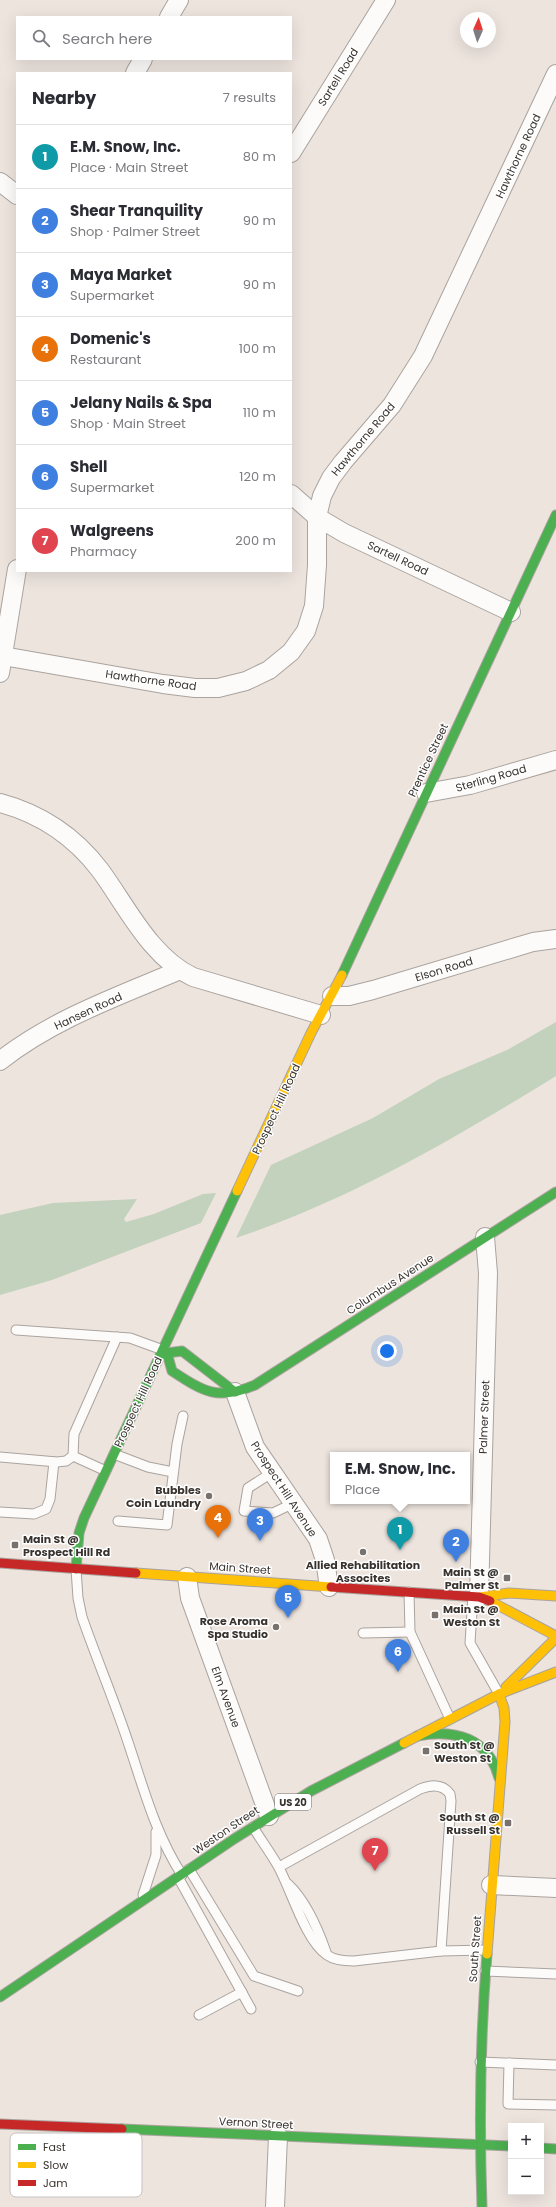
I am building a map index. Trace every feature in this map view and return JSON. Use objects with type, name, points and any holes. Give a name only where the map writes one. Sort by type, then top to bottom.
[{"type":"street","points":[[170,16],[179,0]]},
{"type":"street","name":"Sartell Road","points":[[292,151],[386,0]]},
{"type":"street","points":[[136,72],[142,60]]},
{"type":"street","name":"Hawthorne Road","points":[[2,664],[195,688],[218,688],[246,681],[269,670],[291,652],[306,631],[314,606],[317,584],[317,517],[322,496],[331,478],[392,405],[423,356],[556,74]]},
{"type":"street","points":[[0,182],[16,194]]},
{"type":"street","name":"Sartell Road","points":[[292,495],[317,517],[376,548],[511,612]]},
{"type":"street","name":"Prentice Street","points":[[321,1015],[332,996],[556,515]]},
{"type":"street","points":[[2,664],[16,572]]},
{"type":"street","name":"Sterling Road","points":[[426,793],[470,785],[556,760]]},
{"type":"street","points":[[0,803],[40,818],[65,833],[100,870],[147,938],[180,970],[193,977],[321,1015]]},
{"type":"street","name":"Elson Road","points":[[332,996],[359,994],[533,942],[556,939]]},
{"type":"street","name":"Hansen Road","points":[[0,1061],[22,1045],[58,1024],[180,970]]},
{"type":"street","name":"Prospect Hill Road","points":[[76,1569],[80,1528],[114,1454],[165,1351],[321,1015]]},
{"type":"street","name":"Columbus Avenue","points":[[235,1392],[255,1385],[556,1192]]},
{"type":"street","name":"Palmer Street","points":[[476,1597],[488,1273],[485,1238]]},
{"type":"street","points":[[165,1351],[182,1351],[235,1392],[218,1395],[203,1391],[172,1371],[165,1351]]},
{"type":"street","name":"Prospect Hill Avenue","points":[[235,1392],[252,1440],[318,1539],[325,1560],[329,1586]]},
{"type":"street","name":"Main Street","points":[[0,1564],[476,1597],[491,1601],[556,1637]]},
{"type":"street","name":"Elm Avenue","points":[[187,1577],[190,1598],[269,1816]]},
{"type":"street","name":"Main Street","points":[[476,1597],[509,1593],[555,1597]]},
{"type":"street","name":"Weston Street","points":[[499,1694],[556,1637]]},
{"type":"street","name":"Weston Street","points":[[0,1997],[269,1816],[332,1779],[499,1694],[556,1672]]},
{"type":"street","name":"South Street","points":[[482,2207],[480,2062],[486,1950],[505,1722],[504,1708],[499,1694]]},
{"type":"street","points":[[416,1736],[431,1733],[447,1733],[462,1736],[479,1743],[492,1757],[498,1770],[500,1783]]},
{"type":"street","points":[[491,1885],[556,1888]]},
{"type":"street","name":"Vernon Street","points":[[0,2124],[508,2146]]},
{"type":"street","points":[[275,2207],[278,2136]]},
{"type":"street","points":[[544,2148],[556,2148]]},
{"type":"lane","points":[[16,1330],[141,1341],[165,1351]]},
{"type":"lane","points":[[73,1456],[73,1442],[79,1422],[117,1338]]},
{"type":"lane","points":[[118,1521],[167,1525],[173,1472],[183,1416]]},
{"type":"lane","points":[[114,1454],[148,1467],[173,1472]]},
{"type":"lane","points":[[0,1457],[54,1462],[66,1461],[73,1456]]},
{"type":"lane","points":[[73,1456],[106,1471]]},
{"type":"lane","points":[[0,1512],[34,1514],[46,1509],[50,1499],[54,1462]]},
{"type":"lane","points":[[273,1472],[247,1489],[244,1511],[273,1513],[294,1503]]},
{"type":"lane","points":[[76,1569],[80,1612],[128,1744],[155,1824],[170,1857],[254,1976],[298,1991]]},
{"type":"lane","points":[[409,1592],[410,1632],[450,1719]]},
{"type":"lane","points":[[476,1597],[470,1643],[499,1694]]},
{"type":"lane","points":[[363,1634],[410,1632]]},
{"type":"lane","points":[[279,1867],[420,1789],[434,1785],[444,1788],[450,1794],[451,1801],[441,1951]]},
{"type":"lane","points":[[140,1903],[156,1855],[155,1824]]},
{"type":"lane","points":[[253,1827],[279,1867],[315,1942],[327,1956],[342,1961],[354,1961],[441,1951],[486,1950]]},
{"type":"lane","points":[[183,1874],[251,2008]]},
{"type":"lane","points":[[485,1970],[556,1974]]},
{"type":"lane","points":[[199,2015],[242,1992]]},
{"type":"lane","points":[[480,2062],[556,2065]]},
{"type":"lane","points":[[509,2063],[508,2104],[556,2105]]},
{"type":"green space","points":[[556,1022],[556,1076],[479,1123],[360,1187],[320,1206],[236,1238],[271,1165],[373,1118],[439,1079],[507,1050]]},
{"type":"green space","points":[[216,1193],[201,1223],[52,1280],[0,1295],[0,1215],[53,1203],[137,1199],[124,1219],[126,1222],[154,1214],[203,1194]]},
{"type":"traffic: fast","points":[[342,975],[556,515]]},
{"type":"traffic: fast","points":[[76,1569],[79,1533],[84,1518],[237,1191]]},
{"type":"traffic: fast","points":[[163,1350],[167,1353],[172,1371],[203,1389],[212,1392],[231,1393],[255,1385],[556,1192]]},
{"type":"traffic: fast","points":[[167,1353],[182,1351],[235,1392]]},
{"type":"traffic: fast","points":[[417,1736],[444,1734],[457,1735],[468,1739],[487,1753],[494,1764],[499,1778]]},
{"type":"traffic: fast","points":[[0,1997],[234,1839],[311,1791],[404,1743]]},
{"type":"traffic: fast","points":[[482,2207],[481,2080],[487,1954]]},
{"type":"traffic: fast","points":[[122,2129],[508,2146]]},
{"type":"traffic: fast","points":[[544,2148],[556,2149]]},
{"type":"traffic: slow","points":[[237,1191],[311,1033],[342,975]]},
{"type":"traffic: slow","points":[[136,1573],[331,1587]]},
{"type":"traffic: slow","points":[[480,1597],[509,1593],[556,1596]]},
{"type":"traffic: slow","points":[[490,1601],[556,1636]]},
{"type":"traffic: slow","points":[[506,1687],[556,1638]]},
{"type":"traffic: slow","points":[[404,1743],[499,1694],[556,1672]]},
{"type":"traffic: slow","points":[[487,1954],[505,1722],[504,1708],[499,1694]]},
{"type":"traffic: jam","points":[[0,1563],[136,1573]]},
{"type":"traffic: jam","points":[[331,1587],[479,1597],[490,1601]]},
{"type":"traffic: jam","points":[[0,2124],[122,2129]]},
{"type":"place","name":"Bubbles Coin Laundry","points":[[209,1496]]},
{"type":"place","name":"Domenic's","points":[[218,1538]]},
{"type":"place","name":"Maya Market","points":[[260,1541]]},
{"type":"place","name":"Main St @ Prospect Hill Rd","points":[[15,1545]]},
{"type":"place","name":"E.M. Snow, Inc.","points":[[400,1550]]},
{"type":"place","name":"Allied Rehabilitation Assocites","points":[[363,1552]]},
{"type":"place","name":"Shear Tranquility","points":[[456,1562]]},
{"type":"place","name":"Main St @ Palmer St","points":[[507,1578]]},
{"type":"place","name":"Main St @ Weston St","points":[[435,1615]]},
{"type":"place","name":"Jelany Nails & Spa","points":[[288,1618]]},
{"type":"place","name":"Rose Aroma Spa Studio","points":[[276,1627]]},
{"type":"place","name":"Shell","points":[[398,1672]]},
{"type":"place","name":"South St @ Weston St","points":[[426,1751]]},
{"type":"place","name":"South St @ Russell St","points":[[508,1823]]},
{"type":"place","name":"Walgreens","points":[[375,1871]]}]
